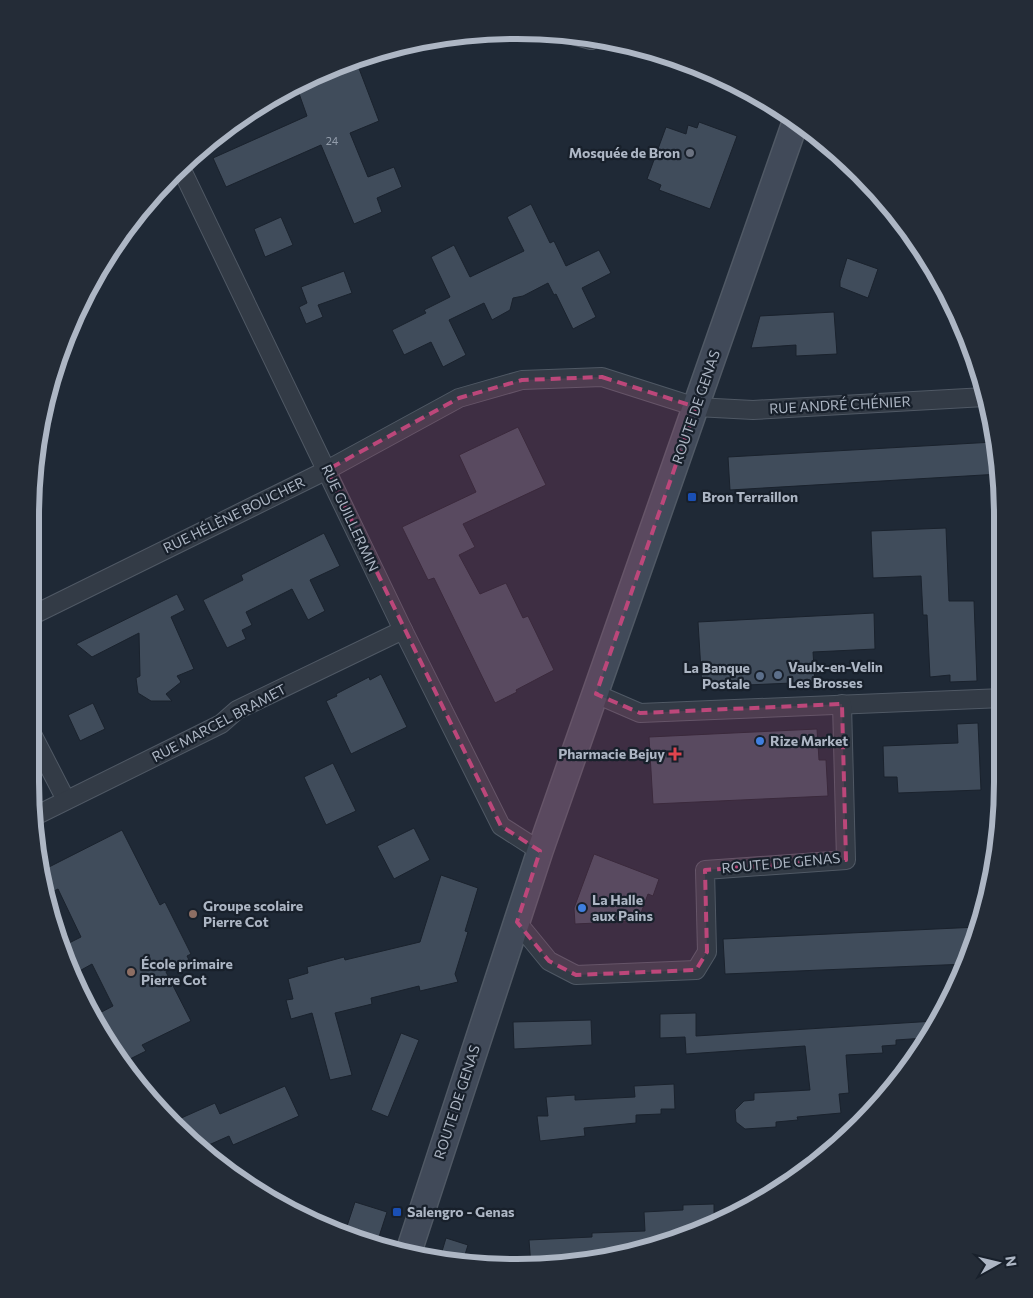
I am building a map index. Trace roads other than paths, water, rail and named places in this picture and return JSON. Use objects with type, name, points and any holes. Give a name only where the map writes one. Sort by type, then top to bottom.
[{"type":"main road","name":"ROUTE DE GENAS","points":[[410,1247],[540,851],[793,127]]},
{"type":"street","name":"RUE GUILLERMIN","points":[[184,174],[403,630],[501,826],[540,851]]},
{"type":"street","name":"RUE HÉLÈNE BOUCHER","points":[[39,612],[327,470],[459,398],[522,380],[602,377],[696,407]]},
{"type":"street","name":"RUE ANDRÉ CHÉNIER","points":[[696,407],[753,410],[979,397]]},
{"type":"street","name":"RUE MARCEL BRAMET","points":[[40,813],[221,724],[237,710],[403,630]]},
{"type":"street","points":[[596,694],[640,713],[994,698]]},
{"type":"street","name":"ROUTE DE GENAS","points":[[517,922],[549,961],[576,975],[696,970],[707,952],[705,870],[846,860],[842,704]]},
{"type":"street","points":[[39,748],[66,800]]},
{"type":"place","name":"Mosquée de Bron","points":[[690,153]]},
{"type":"place","name":"Bron Terraillon","points":[[692,497]]},
{"type":"place","name":"Vaulx-en-Velin Les Brosses","points":[[778,675]]},
{"type":"place","name":"La Banque Postale","points":[[760,676]]},
{"type":"place","name":"Rize Market","points":[[760,741]]},
{"type":"place","name":"Pharmacie Bejuy","points":[[675,754]]},
{"type":"place","name":"La Halle aux Pains","points":[[582,908]]},
{"type":"place","name":"Groupe scolaire Pierre Cot","points":[[193,914]]},
{"type":"place","name":"École primaire Pierre Cot","points":[[131,972]]},
{"type":"place","name":"Salengro - Genas","points":[[397,1212]]}]
